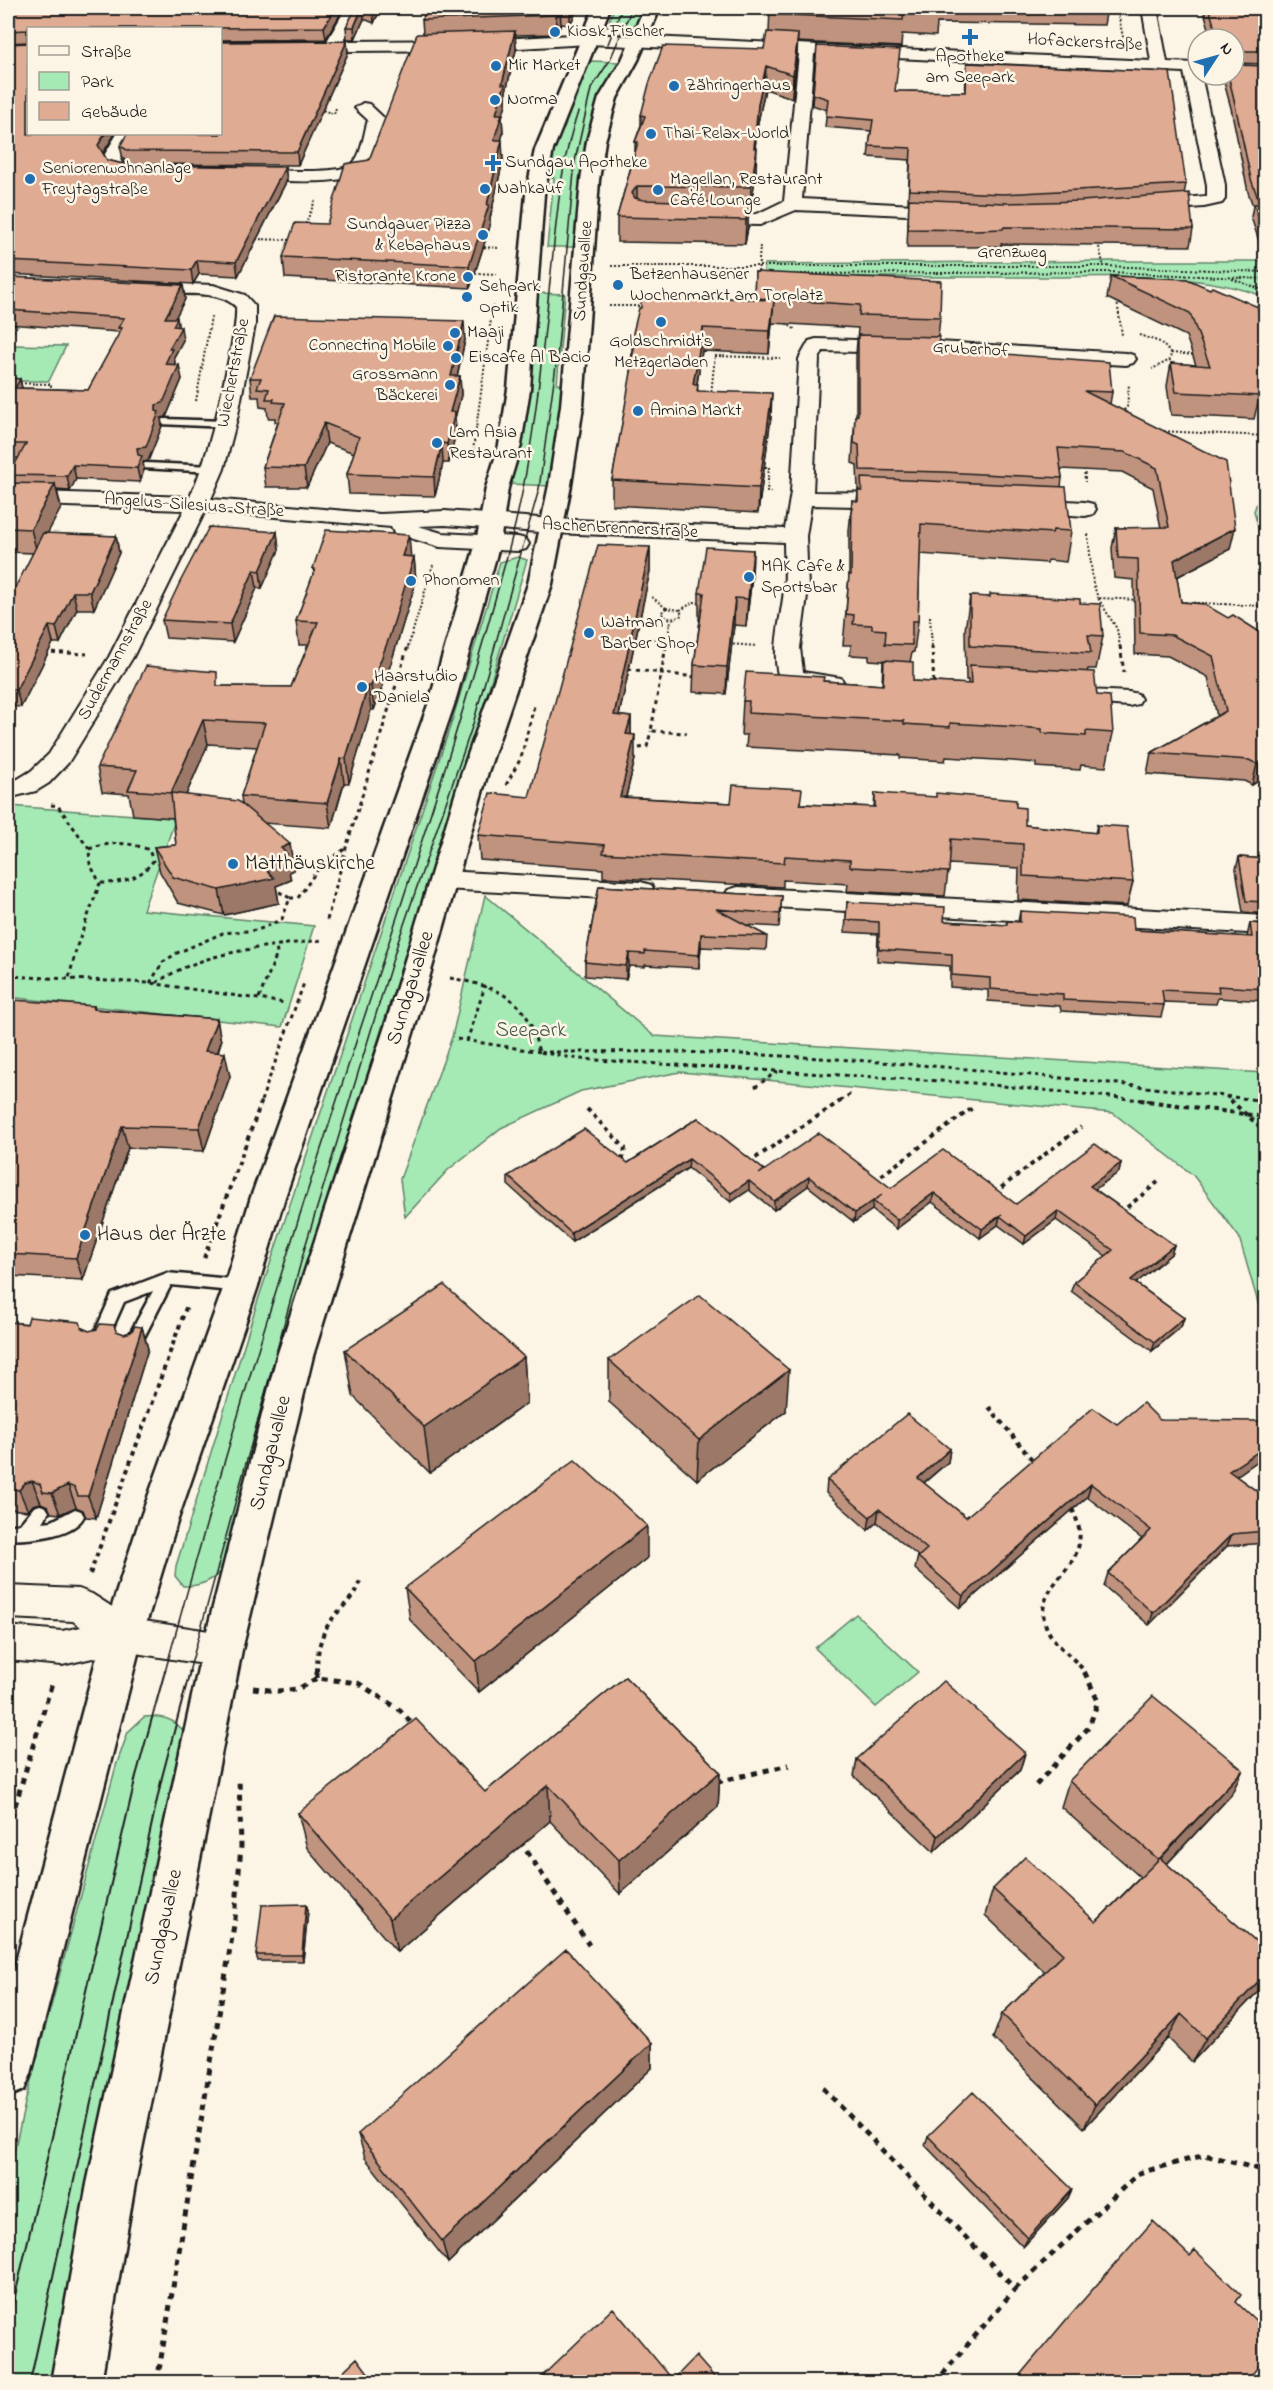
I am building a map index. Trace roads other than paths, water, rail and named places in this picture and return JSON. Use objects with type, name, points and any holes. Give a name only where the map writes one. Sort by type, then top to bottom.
[{"type":"street","points":[[332,47],[353,8]]},
{"type":"street","points":[[8,2074],[123,1634],[158,1522],[240,1286],[268,1197],[442,702],[490,532],[496,488],[510,445],[519,388],[535,194],[544,150],[602,8]]},
{"type":"street","name":"Sundgauallee","points":[[76,2382],[111,2184],[222,1650],[295,1356],[402,1020],[475,772],[540,584],[572,406],[590,180],[596,141],[627,45],[652,8]]},
{"type":"street","points":[[1150,8],[1160,66]]},
{"type":"street","name":"Hofackerstraße","points":[[222,47],[588,44],[718,46],[807,48],[1186,68]]},
{"type":"street","points":[[793,204],[807,48]]},
{"type":"street","points":[[1091,210],[1204,202],[1216,199],[1216,185],[1198,87]]},
{"type":"street","points":[[233,173],[325,175],[352,172],[360,167],[376,118],[363,108]]},
{"type":"street","points":[[123,135],[111,159],[116,167],[130,171],[176,172]]},
{"type":"street","points":[[690,218],[760,220],[793,204],[900,211],[971,212]]},
{"type":"street","name":"Wiechertstraße","points":[[121,287],[216,291],[233,294],[244,304],[246,310],[226,423],[214,466],[198,504]]},
{"type":"street","name":"Gruberhof","points":[[802,495],[803,451],[813,352],[938,348],[1126,359]]},
{"type":"street","points":[[853,684],[791,678],[788,648],[796,588],[795,545],[802,495],[920,500]]},
{"type":"street","name":"Angelus-Silesius-Straße","points":[[8,497],[198,504],[380,521],[445,518],[490,532]]},
{"type":"street","name":"Sudermannstraße","points":[[8,790],[27,785],[40,777],[58,758],[121,657],[198,504]]},
{"type":"street","points":[[1008,504],[1085,509]]},
{"type":"street","name":"Angelus-Silesius-Straße","points":[[380,521],[440,540],[490,532]]},
{"type":"street","points":[[490,532],[550,535]]},
{"type":"street","name":"Aschenbrennerstraße","points":[[550,535],[795,545]]},
{"type":"street","points":[[1049,695],[1130,699]]},
{"type":"street","points":[[444,880],[668,892]]},
{"type":"street","points":[[715,895],[1266,925]]},
{"type":"street","points":[[8,1602],[79,1605],[123,1634]]},
{"type":"street","points":[[8,1643],[62,1647],[123,1634],[222,1650]]},
{"type":"lane","points":[[164,425],[226,423]]},
{"type":"lane","points":[[149,463],[214,466]]},
{"type":"lane","points":[[131,1348],[167,1279]]},
{"type":"lane","points":[[97,1345],[118,1298],[167,1279],[240,1286]]},
{"type":"lane","points":[[16,1533],[40,1512]]},
{"type":"lane","points":[[16,1533],[55,1528],[75,1516]]},
{"type":"tram line","points":[[608,44],[622,8]]},
{"type":"tram line","points":[[189,1672],[305,1247],[398,942],[473,724],[539,489],[557,358],[575,161],[591,89],[610,60],[632,8]]},
{"type":"tram line","points":[[165,1672],[258,1350],[432,808],[510,545],[525,477],[536,409],[563,171],[578,112]]},
{"type":"tram line","points":[[8,2326],[136,1776],[165,1671]]},
{"type":"tram line","points":[[30,2382],[162,1777],[190,1671]]},
{"type":"place","name":"Kiosk Fischer","points":[[555,32]]},
{"type":"place","name":"Apotheke am Seepark","points":[[970,37]]},
{"type":"place","name":"Mir Market","points":[[496,66]]},
{"type":"place","name":"Zähringerhaus","points":[[674,86]]},
{"type":"place","name":"Norma","points":[[495,100]]},
{"type":"place","name":"Thai-Relax-World","points":[[651,134]]},
{"type":"place","name":"Sundgau Apotheke","points":[[493,163]]},
{"type":"place","name":"Seniorenwohnanlage Freytagstraße","points":[[30,179]]},
{"type":"place","name":"Nahkauf","points":[[485,189]]},
{"type":"place","name":"Magellan, Restaurant Café Lounge","points":[[658,190]]},
{"type":"place","name":"Sundgauer Pizza & Kebaphaus","points":[[483,235]]},
{"type":"place","name":"Ristorante Krone","points":[[468,277]]},
{"type":"place","name":"Betzenhausener Wochenmarkt am Torplatz","points":[[618,285]]},
{"type":"place","name":"Sehpark Optik","points":[[467,297]]},
{"type":"place","name":"Goldschmidt's Metzgerladen","points":[[661,322]]},
{"type":"place","name":"Maaji","points":[[455,333]]},
{"type":"place","name":"Connecting Mobile","points":[[448,346]]},
{"type":"place","name":"Eiscafe Al Bacio","points":[[456,358]]},
{"type":"place","name":"Grossmann Bäckerei","points":[[450,385]]},
{"type":"place","name":"Amina Markt","points":[[638,411]]},
{"type":"place","name":"Lam Asia Restaurant","points":[[437,443]]},
{"type":"place","name":"MAK Cafe & Sportsbar","points":[[749,577]]},
{"type":"place","name":"Phonomen","points":[[411,581]]},
{"type":"place","name":"Watman Barber Shop","points":[[589,633]]},
{"type":"place","name":"Haarstudio Daniela","points":[[362,687]]},
{"type":"place","name":"Matthäuskirche","points":[[233,864]]},
{"type":"place","name":"Haus der Ärzte","points":[[85,1235]]},
{"type":"park label","name":"Seepark","points":[[531,1031]]}]
